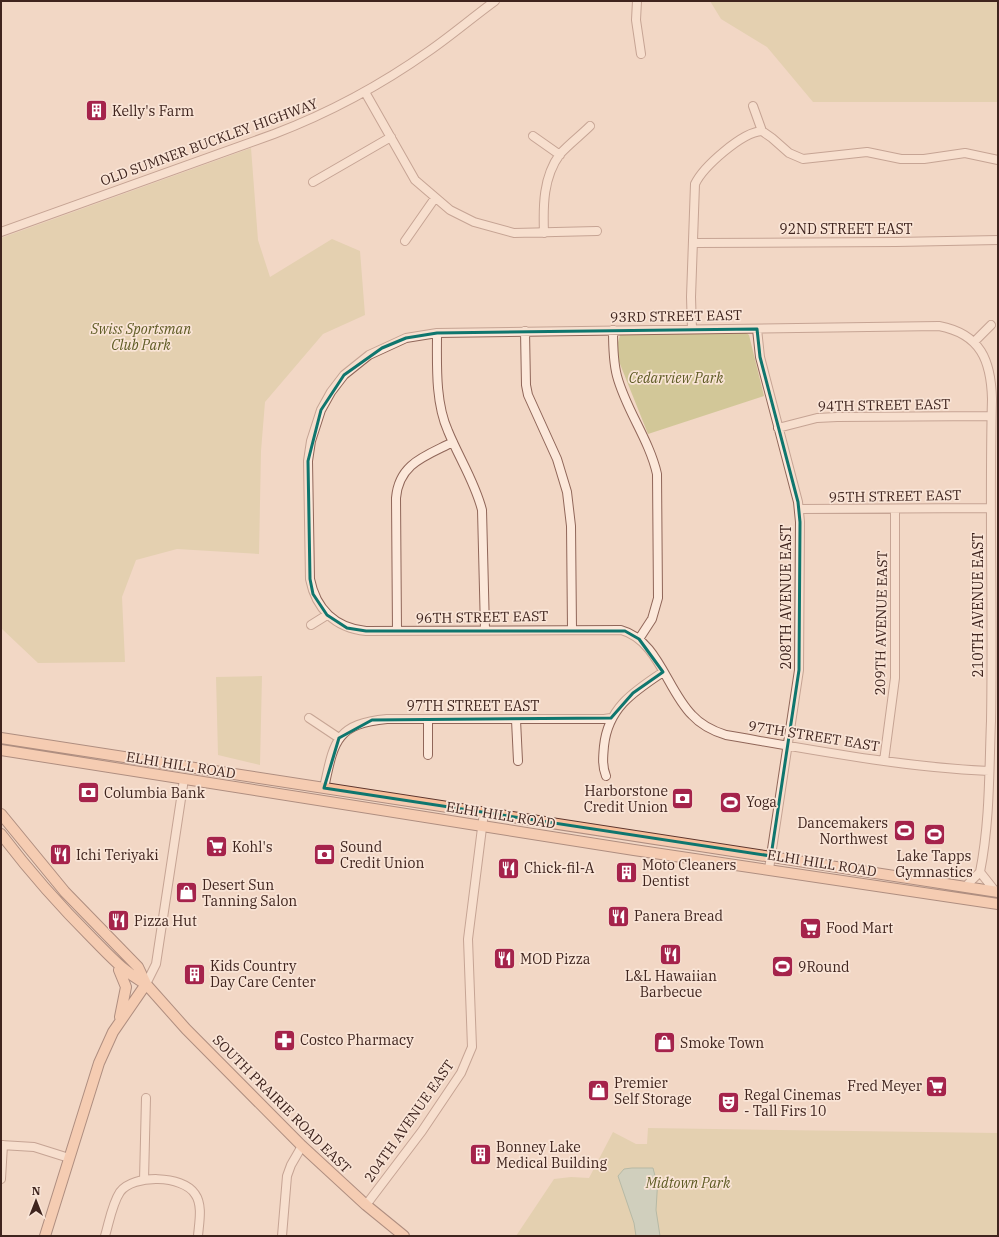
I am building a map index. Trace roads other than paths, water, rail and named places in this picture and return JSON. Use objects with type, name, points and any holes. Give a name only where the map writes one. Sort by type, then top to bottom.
[{"type":"main road","name":"ELHI HILL ROAD","points":[[1,738],[997,892]]},
{"type":"main road","name":"ELHI HILL ROAD","points":[[1,750],[634,850],[998,904]]},
{"type":"main road","points":[[1,755],[42,757]]},
{"type":"main road","name":"SOUTH PRAIRIE ROAD EAST","points":[[1,814],[65,892],[138,967],[146,984],[186,1029],[302,1146],[366,1205],[404,1236]]},
{"type":"main road","name":"SOUTH PRAIRIE ROAD EAST","points":[[1,834],[41,884],[114,960],[129,975],[146,984]]},
{"type":"main road","points":[[114,960],[125,981],[126,987],[119,1023]]},
{"type":"main road","points":[[45,1236],[99,1062],[119,1023],[146,984]]},
{"type":"street","name":"OLD SUMNER BUCKLEY HIGHWAY","points":[[1,232],[280,132],[316,117],[365,92],[430,51],[495,1]]},
{"type":"street","points":[[637,1],[636,20],[641,54]]},
{"type":"street","points":[[365,92],[416,180],[435,198],[460,216],[485,226],[514,233],[597,231]]},
{"type":"street","points":[[753,106],[762,131],[789,153],[803,159],[867,152],[902,159],[924,159],[965,153],[998,160]]},
{"type":"street","points":[[544,233],[545,192],[549,178],[560,155],[590,126]]},
{"type":"street","points":[[692,329],[690,297],[694,243],[693,197],[695,184],[698,177],[710,164],[747,135],[762,131]]},
{"type":"street","points":[[533,136],[560,155]]},
{"type":"street","points":[[313,182],[391,137]]},
{"type":"street","points":[[405,241],[435,198]]},
{"type":"street","name":"92ND STREET EAST","points":[[694,243],[998,240]]},
{"type":"street","points":[[974,342],[991,325]]},
{"type":"street","name":"93RD STREET EAST","points":[[327,615],[316,598],[310,579],[309,451],[314,430],[323,406],[338,383],[357,364],[369,355],[394,342],[406,338],[437,333],[939,326],[949,328],[974,342]]},
{"type":"street","name":"208TH AVENUE EAST","points":[[758,328],[760,357],[799,509],[799,670],[769,869]]},
{"type":"street","points":[[613,330],[614,359],[617,376],[652,455],[657,474],[658,598],[652,619],[640,639]]},
{"type":"street","points":[[525,331],[528,395],[558,459],[565,481],[569,504],[572,629]]},
{"type":"street","points":[[437,333],[444,422],[476,489],[482,510],[484,630]]},
{"type":"street","name":"210TH AVENUE EAST","points":[[974,342],[984,356],[991,378],[992,656],[987,829],[980,872]]},
{"type":"street","name":"94TH STREET EAST","points":[[778,428],[817,418],[991,416]]},
{"type":"street","points":[[397,631],[396,498],[399,483],[411,465],[453,442]]},
{"type":"street","name":"95TH STREET EAST","points":[[799,509],[991,508]]},
{"type":"street","name":"209TH AVENUE EAST","points":[[884,761],[895,678],[895,509]]},
{"type":"street","points":[[311,625],[327,615]]},
{"type":"street","name":"96TH STREET EAST","points":[[327,615],[339,624],[356,630],[614,629],[624,631],[640,639]]},
{"type":"street","name":"97TH STREET EAST","points":[[640,639],[648,648],[687,710],[704,726],[726,735],[929,768],[989,771]]},
{"type":"street","points":[[606,776],[603,768],[603,751],[607,725],[611,718],[633,693],[663,672]]},
{"type":"street","points":[[310,718],[339,738],[331,757],[324,788]]},
{"type":"street","name":"97TH STREET EAST","points":[[339,738],[344,732],[372,720],[516,720],[611,718]]},
{"type":"street","points":[[428,720],[428,755]]},
{"type":"street","points":[[516,720],[518,761]]},
{"type":"street","points":[[146,984],[156,964],[184,779]]},
{"type":"street","name":"204TH AVENUE EAST","points":[[366,1205],[431,1118],[461,1073],[472,1048],[468,939],[484,812]]},
{"type":"street","points":[[965,887],[980,872],[997,892]]},
{"type":"street","points":[[144,1180],[146,1098]]},
{"type":"street","points":[[1,1179],[2,1145],[34,1147],[69,1158]]},
{"type":"street","points":[[282,1236],[287,1176],[291,1164],[302,1146]]},
{"type":"street","points":[[105,1236],[120,1192],[130,1183],[144,1180],[174,1180],[181,1182],[192,1189],[199,1203],[198,1236]]},
{"type":"place","name":"Kelly's Farm","points":[[96,111]]},
{"type":"place","name":"Columbia Bank","points":[[88,793]]},
{"type":"place","name":"Harborstone Credit Union","points":[[683,799]]},
{"type":"place","name":"Yoga","points":[[730,802]]},
{"type":"place","name":"Dancemakers Northwest","points":[[904,831]]},
{"type":"place","name":"Lake Tapps Gymnastics","points":[[934,834]]},
{"type":"place","name":"Kohl's","points":[[216,847]]},
{"type":"place","name":"Ichi Teriyaki","points":[[60,855]]},
{"type":"place","name":"Sound Credit Union","points":[[324,855]]},
{"type":"place","name":"Chick-fil-A","points":[[508,868]]},
{"type":"place","name":"Moto Cleaners Dentist","points":[[627,873]]},
{"type":"place","name":"Desert Sun Tanning Salon","points":[[186,893]]},
{"type":"place","name":"Panera Bread","points":[[618,916]]},
{"type":"place","name":"Pizza Hut","points":[[118,921]]},
{"type":"place","name":"Food Mart","points":[[811,928]]},
{"type":"place","name":"L&L Hawaiian Barbecue","points":[[671,954]]},
{"type":"place","name":"MOD Pizza","points":[[505,959]]},
{"type":"place","name":"9Round","points":[[782,967]]},
{"type":"place","name":"Kids Country Day Care Center","points":[[195,974]]},
{"type":"place","name":"Costco Pharmacy","points":[[284,1040]]},
{"type":"place","name":"Smoke Town","points":[[665,1043]]},
{"type":"place","name":"Fred Meyer","points":[[937,1086]]},
{"type":"place","name":"Premier Self Storage","points":[[598,1091]]},
{"type":"place","name":"Regal Cinemas - Tall Firs 10","points":[[729,1103]]},
{"type":"place","name":"Bonney Lake Medical Building","points":[[481,1155]]},
{"type":"park label","name":"Swiss Sportsman Club Park","points":[[141,338]]},
{"type":"park label","name":"Cedarview Park","points":[[676,378]]},
{"type":"park label","name":"Midtown Park","points":[[688,1183]]}]
